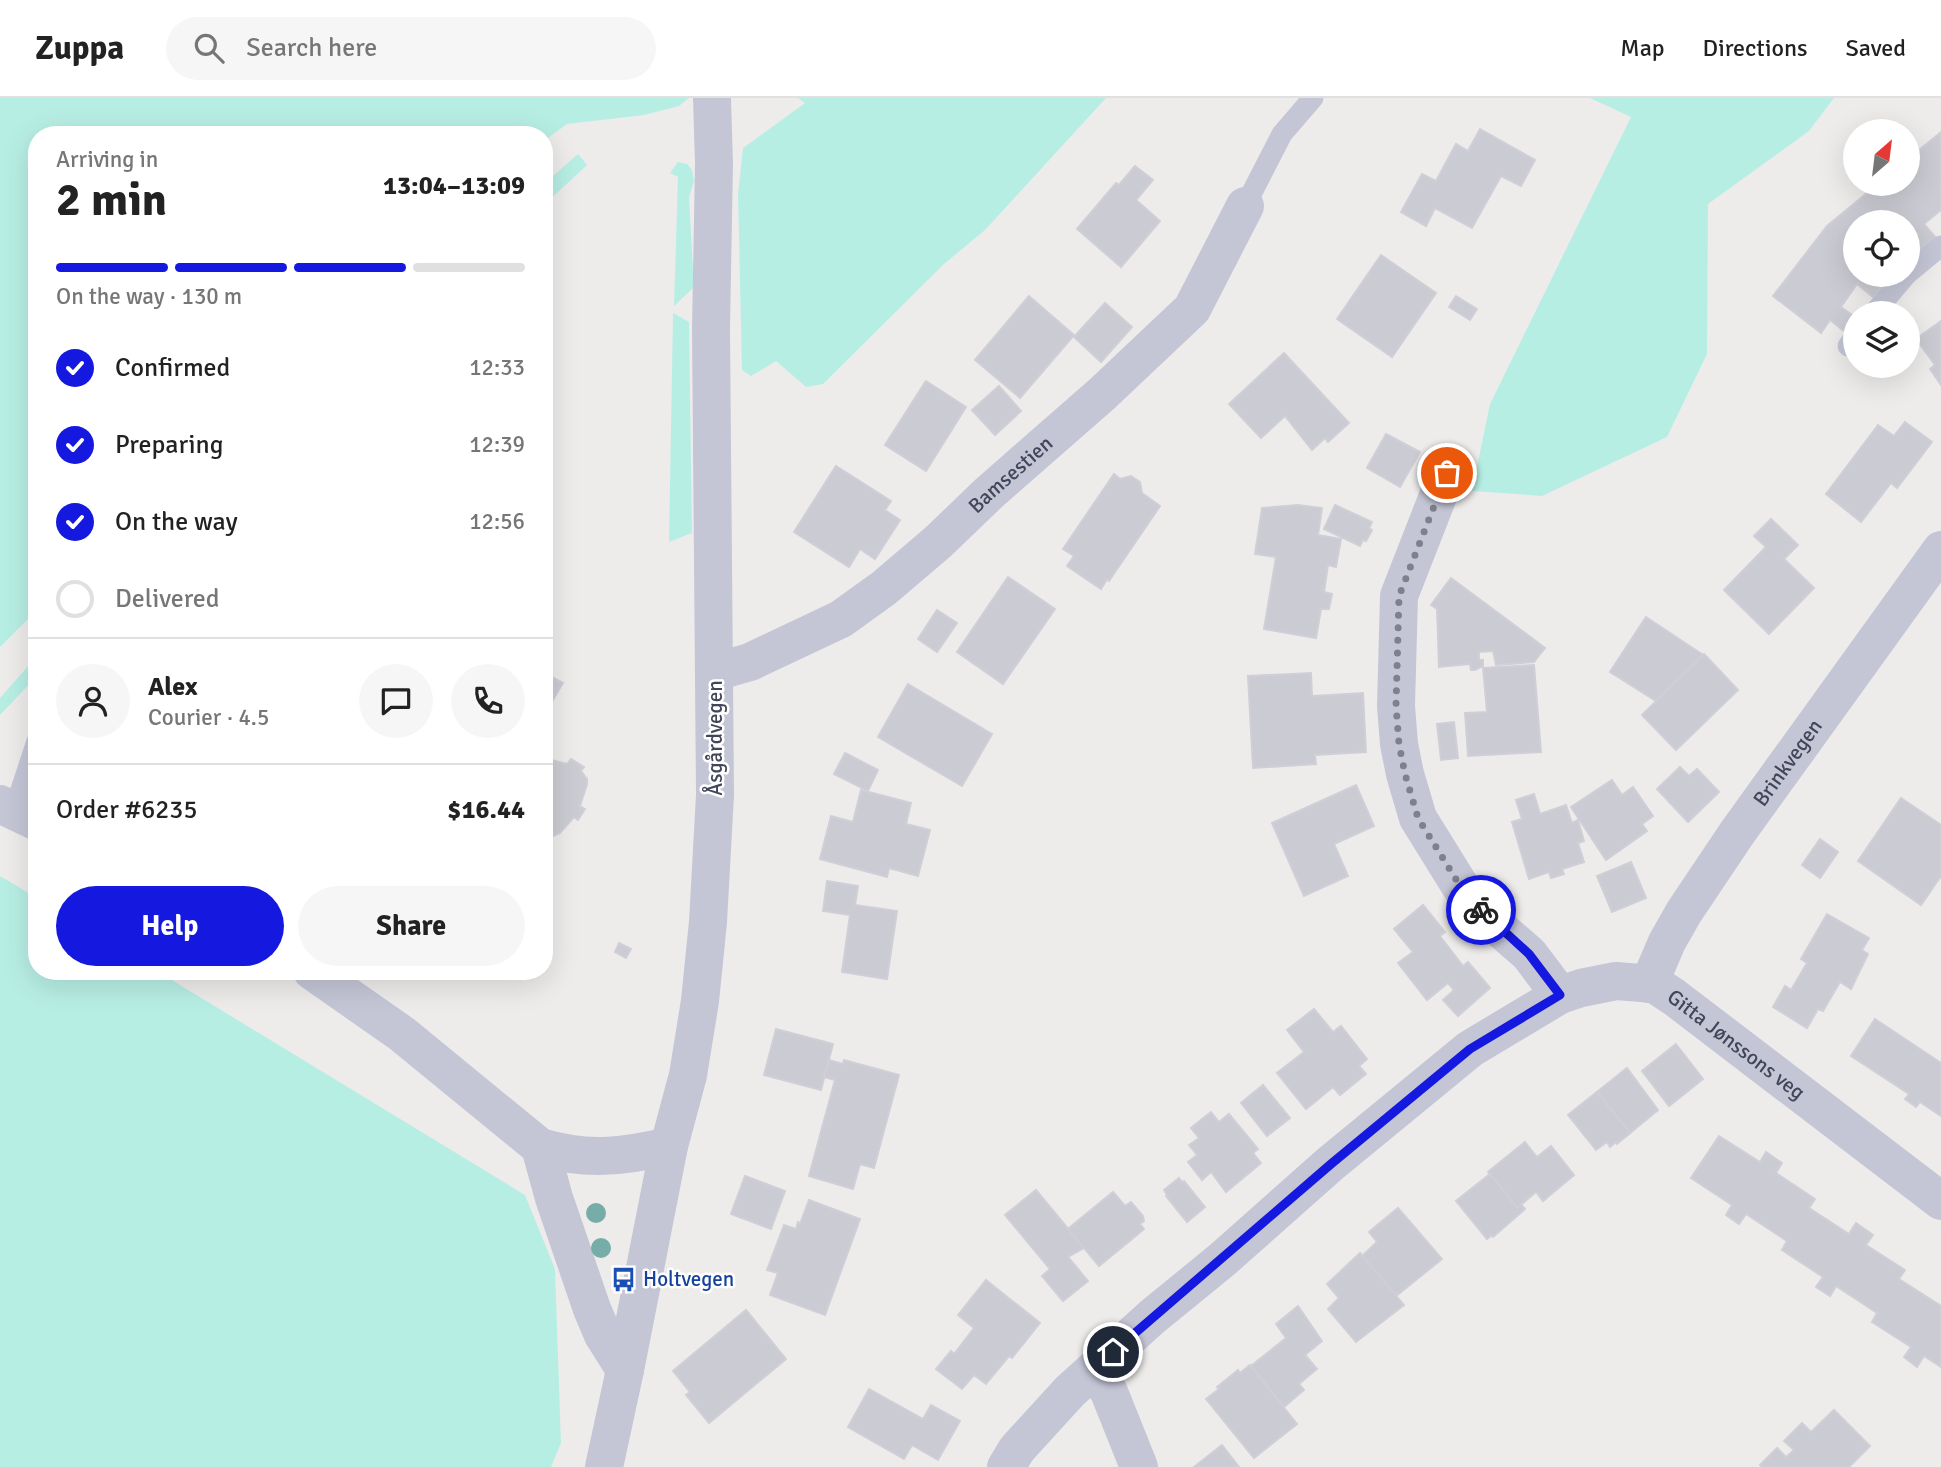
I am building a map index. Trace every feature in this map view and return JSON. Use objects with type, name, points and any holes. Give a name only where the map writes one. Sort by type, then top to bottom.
[{"type":"street","name":"Åsgårdvegen","points":[[625,1370],[669,1146],[688,1076],[707,936],[715,795],[712,98]]},
{"type":"street","name":"Bamsestien","points":[[715,672],[750,662],[841,620],[938,542],[1192,309],[1245,206]]},
{"type":"street","points":[[1447,473],[1399,596],[1396,706],[1405,774],[1418,818],[1462,889],[1499,928],[1529,954],[1560,995]]},
{"type":"street","name":"Brinkvegen","points":[[1649,984],[1667,942],[1699,889],[1941,551]]},
{"type":"street","points":[[336,980],[540,1147],[568,1155],[588,1157],[641,1153],[669,1146]]},
{"type":"street","name":"Gitta Jønssons veg","points":[[1006,1467],[1017,1449],[1070,1391],[1331,1164],[1470,1049],[1560,995],[1581,988],[1616,981],[1649,984],[1674,997],[1941,1201]]},
{"type":"street","points":[[540,1147],[554,1198],[592,1310],[603,1335],[625,1370],[604,1467]]},
{"type":"street","points":[[1094,1370],[1109,1392],[1139,1467]]},
{"type":"lane","points":[[1245,206],[1282,134],[1313,98]]},
{"type":"lane","points":[[1920,263],[1941,246]]},
{"type":"lane","points":[[1884,301],[1896,287]]},
{"type":"lane","points":[[17,812],[28,773]]},
{"type":"green space","points":[[0,98],[689,98],[679,106],[644,115],[567,124],[553,134],[553,126],[28,126],[28,619],[0,647]]},
{"type":"green space","points":[[798,98],[1106,98],[985,230],[944,264],[823,384],[806,387],[776,361],[751,376],[742,370],[738,194],[743,148],[805,103]]},
{"type":"green space","points":[[1590,98],[1834,98],[1809,131],[1708,204],[1707,354],[1667,437],[1542,496],[1472,491],[1490,404],[1631,117]]},
{"type":"green space","points":[[578,154],[587,165],[553,197],[553,176]]},
{"type":"green space","points":[[678,162],[687,164],[692,170],[694,181],[689,197],[694,287],[674,306],[678,177],[670,173]]},
{"type":"green space","points":[[673,313],[689,322],[692,533],[669,542]]},
{"type":"green space","points":[[28,666],[28,685],[0,715],[0,698]]},
{"type":"green space","points":[[0,876],[28,893],[28,980],[172,980],[525,1195],[555,1269],[561,1443],[551,1467],[0,1467]]},
{"type":"building","points":[[1480,129],[1535,160],[1521,186],[1501,176],[1472,228],[1435,208],[1426,226],[1401,212],[1422,174],[1436,181],[1456,144],[1468,151]]},
{"type":"building","points":[[1941,132],[1941,210],[1924,224],[1935,237],[1920,250],[1920,210],[1846,210],[1863,196],[1920,196],[1920,149]]},
{"type":"building","points":[[1135,166],[1153,180],[1136,200],[1160,221],[1121,267],[1077,229],[1116,183],[1119,185]]},
{"type":"building","points":[[1843,213],[1843,287],[1855,287],[1841,307],[1843,330],[1830,320],[1821,333],[1773,296],[1827,226]]},
{"type":"building","points":[[1381,255],[1436,293],[1392,357],[1337,319]]},
{"type":"building","points":[[1861,287],[1881,287],[1873,297]]},
{"type":"building","points":[[1029,296],[1074,335],[1020,398],[975,360]]},
{"type":"building","points":[[1456,296],[1477,309],[1470,320],[1449,307]]},
{"type":"building","points":[[1105,303],[1132,327],[1101,362],[1074,337]]},
{"type":"building","points":[[1941,321],[1941,385],[1930,369],[1935,365],[1920,344],[1920,336]]},
{"type":"building","points":[[1284,353],[1349,423],[1328,442],[1325,438],[1312,450],[1285,416],[1261,438],[1229,404]]},
{"type":"building","points":[[926,381],[966,407],[926,471],[885,445]]},
{"type":"building","points":[[999,386],[1021,411],[995,435],[972,410]]},
{"type":"building","points":[[1905,422],[1932,442],[1897,488],[1891,483],[1861,522],[1826,494],[1878,425],[1894,436]]},
{"type":"building","points":[[1386,434],[1420,452],[1400,487],[1367,468]]},
{"type":"building","points":[[836,466],[891,501],[885,510],[900,520],[875,559],[860,549],[849,567],[794,532]]},
{"type":"building","points":[[1114,474],[1120,479],[1131,476],[1140,482],[1142,493],[1160,506],[1101,589],[1067,566],[1074,556],[1063,549]]},
{"type":"building","points":[[1298,505],[1322,508],[1318,535],[1341,539],[1336,567],[1328,565],[1324,592],[1332,594],[1329,609],[1321,609],[1316,638],[1264,629],[1276,557],[1255,554],[1262,508]]},
{"type":"building","points":[[1335,505],[1372,522],[1369,528],[1372,530],[1360,546],[1324,529]]},
{"type":"building","points":[[1771,519],[1798,545],[1784,559],[1814,588],[1769,634],[1724,590],[1766,547],[1754,536]]},
{"type":"building","points":[[1008,577],[1055,609],[1003,684],[957,652]]},
{"type":"building","points":[[1451,578],[1545,648],[1534,662],[1496,665],[1493,651],[1479,652],[1479,660],[1483,660],[1483,666],[1475,670],[1471,670],[1470,664],[1439,667],[1437,609],[1431,605]]},
{"type":"building","points":[[937,610],[957,623],[937,652],[918,639]]},
{"type":"building","points":[[1646,617],[1703,655],[1656,701],[1610,672]]},
{"type":"building","points":[[1704,654],[1738,690],[1676,750],[1642,715]]},
{"type":"building","points":[[1534,665],[1541,752],[1468,756],[1465,713],[1487,712],[1483,668]]},
{"type":"building","points":[[1311,673],[1312,696],[1363,693],[1366,752],[1315,755],[1316,764],[1253,768],[1248,676]]},
{"type":"building","points":[[553,678],[563,683],[553,700]]},
{"type":"building","points":[[908,684],[992,734],[962,786],[878,737]]},
{"type":"building","points":[[1454,722],[1458,758],[1441,760],[1437,724]]},
{"type":"building","points":[[845,753],[878,770],[868,791],[834,774]]},
{"type":"building","points":[[571,759],[584,767],[581,771],[587,784],[580,806],[585,809],[578,820],[574,817],[560,833],[553,836],[553,760],[567,764]]},
{"type":"building","points":[[1680,767],[1689,776],[1697,769],[1719,792],[1688,822],[1657,789]]},
{"type":"building","points":[[1612,780],[1622,795],[1633,787],[1653,816],[1642,824],[1647,831],[1606,860],[1571,807]]},
{"type":"building","points":[[1356,785],[1374,826],[1334,844],[1348,876],[1304,896],[1272,823]]},
{"type":"building","points":[[861,790],[911,803],[906,824],[930,830],[918,876],[889,868],[887,877],[820,859],[831,816],[853,822]]},
{"type":"building","points":[[1534,794],[1540,814],[1566,805],[1572,823],[1578,820],[1584,841],[1578,843],[1584,862],[1562,869],[1564,874],[1551,878],[1549,872],[1529,879],[1512,822],[1522,819],[1516,800]]},
{"type":"building","points":[[1901,798],[1941,825],[1941,876],[1921,905],[1858,861]]},
{"type":"building","points":[[1820,839],[1838,852],[1820,878],[1802,865]]},
{"type":"building","points":[[1631,862],[1646,898],[1612,912],[1597,876]]},
{"type":"building","points":[[827,881],[858,886],[855,905],[897,911],[887,979],[842,972],[850,915],[823,911]]},
{"type":"building","points":[[1423,905],[1445,932],[1440,936],[1463,966],[1468,962],[1490,988],[1458,1016],[1443,1000],[1454,990],[1448,983],[1427,1000],[1398,963],[1413,952],[1394,929]]},
{"type":"building","points":[[1827,914],[1869,938],[1862,950],[1868,954],[1851,989],[1840,982],[1823,1011],[1818,1009],[1807,1028],[1773,1007],[1785,986],[1791,990],[1807,963],[1801,959]]},
{"type":"building","points":[[619,943],[631,949],[626,958],[615,952]]},
{"type":"building","points":[[1314,1009],[1333,1032],[1341,1026],[1367,1059],[1359,1066],[1366,1074],[1340,1095],[1333,1087],[1306,1109],[1277,1073],[1304,1052],[1287,1030]]},
{"type":"building","points":[[1875,1019],[1941,1063],[1941,1116],[1920,1102],[1916,1107],[1905,1099],[1909,1094],[1851,1056]]},
{"type":"building","points":[[776,1029],[833,1044],[821,1090],[764,1075]]},
{"type":"building","points":[[1676,1044],[1703,1079],[1669,1106],[1642,1071]]},
{"type":"building","points":[[829,1060],[843,1064],[844,1060],[899,1075],[874,1168],[860,1164],[853,1189],[809,1176],[835,1080],[824,1077]]},
{"type":"building","points":[[1627,1068],[1658,1110],[1630,1133],[1597,1092]]},
{"type":"building","points":[[1263,1085],[1290,1118],[1267,1136],[1241,1103]]},
{"type":"building","points":[[1597,1092],[1630,1133],[1617,1144],[1616,1142],[1610,1147],[1607,1142],[1596,1150],[1568,1115]]},
{"type":"building","points":[[1211,1112],[1219,1122],[1229,1114],[1258,1149],[1253,1153],[1261,1163],[1226,1192],[1211,1172],[1202,1180],[1188,1162],[1197,1155],[1189,1145],[1199,1138],[1191,1128]]},
{"type":"building","points":[[1719,1136],[1760,1162],[1766,1152],[1782,1163],[1776,1173],[1815,1199],[1809,1208],[1849,1234],[1856,1223],[1873,1235],[1866,1245],[1905,1270],[1899,1279],[1941,1306],[1941,1367],[1924,1356],[1917,1367],[1904,1357],[1911,1347],[1872,1322],[1877,1313],[1836,1286],[1830,1296],[1816,1287],[1823,1277],[1782,1250],[1787,1241],[1746,1214],[1739,1224],[1726,1215],[1732,1205],[1691,1178]]},
{"type":"building","points":[[1525,1142],[1537,1157],[1551,1146],[1574,1175],[1543,1201],[1536,1192],[1517,1208],[1488,1172]]},
{"type":"building","points":[[1490,1174],[1517,1208],[1521,1204],[1525,1209],[1493,1237],[1492,1235],[1487,1239],[1456,1201]]},
{"type":"building","points":[[745,1176],[785,1191],[771,1229],[731,1214]]},
{"type":"building","points":[[1179,1178],[1205,1207],[1187,1222],[1164,1190]]},
{"type":"building","points":[[1036,1190],[1084,1248],[1068,1257],[1088,1281],[1063,1301],[1042,1276],[1050,1269],[1005,1215]]},
{"type":"building","points":[[1113,1192],[1125,1206],[1131,1202],[1143,1216],[1144,1221],[1140,1224],[1144,1229],[1099,1266],[1068,1229]]},
{"type":"building","points":[[809,1200],[860,1219],[825,1315],[770,1295],[778,1273],[767,1270],[784,1225],[796,1229]]},
{"type":"building","points":[[1398,1208],[1442,1259],[1396,1296],[1362,1256],[1377,1242],[1369,1232]]},
{"type":"building","points":[[1360,1253],[1404,1305],[1356,1342],[1328,1309],[1339,1298],[1327,1284]]},
{"type":"building","points":[[986,1280],[1040,1323],[1012,1358],[1009,1356],[986,1384],[974,1375],[962,1389],[936,1369],[951,1351],[954,1354],[974,1328],[958,1315]]},
{"type":"building","points":[[1298,1306],[1322,1341],[1305,1355],[1317,1369],[1299,1384],[1304,1390],[1284,1407],[1251,1366],[1286,1338],[1276,1324]]},
{"type":"building","points":[[746,1310],[786,1359],[709,1423],[686,1395],[690,1392],[673,1371]]},
{"type":"building","points":[[1250,1365],[1297,1424],[1254,1458],[1206,1399],[1238,1370],[1240,1373]]},
{"type":"building","points":[[869,1389],[923,1419],[931,1405],[960,1421],[938,1460],[912,1445],[904,1459],[848,1427]]},
{"type":"building","points":[[1834,1410],[1870,1446],[1849,1467],[1760,1465],[1777,1448],[1786,1457],[1794,1450],[1784,1441],[1802,1423],[1811,1432]]},
{"type":"building","points":[[1222,1445],[1239,1467],[1194,1467]]},
{"type":"way so far","points":[[1447,473],[1399,596],[1396,706],[1399,744],[1418,818],[1462,889],[1481,910]]},
{"type":"place","name":"Holtvegen","points":[[623,1279]]},
{"type":"route","points":[[1113,1352],[1331,1164],[1470,1049],[1560,995],[1529,954],[1481,910]]}]
